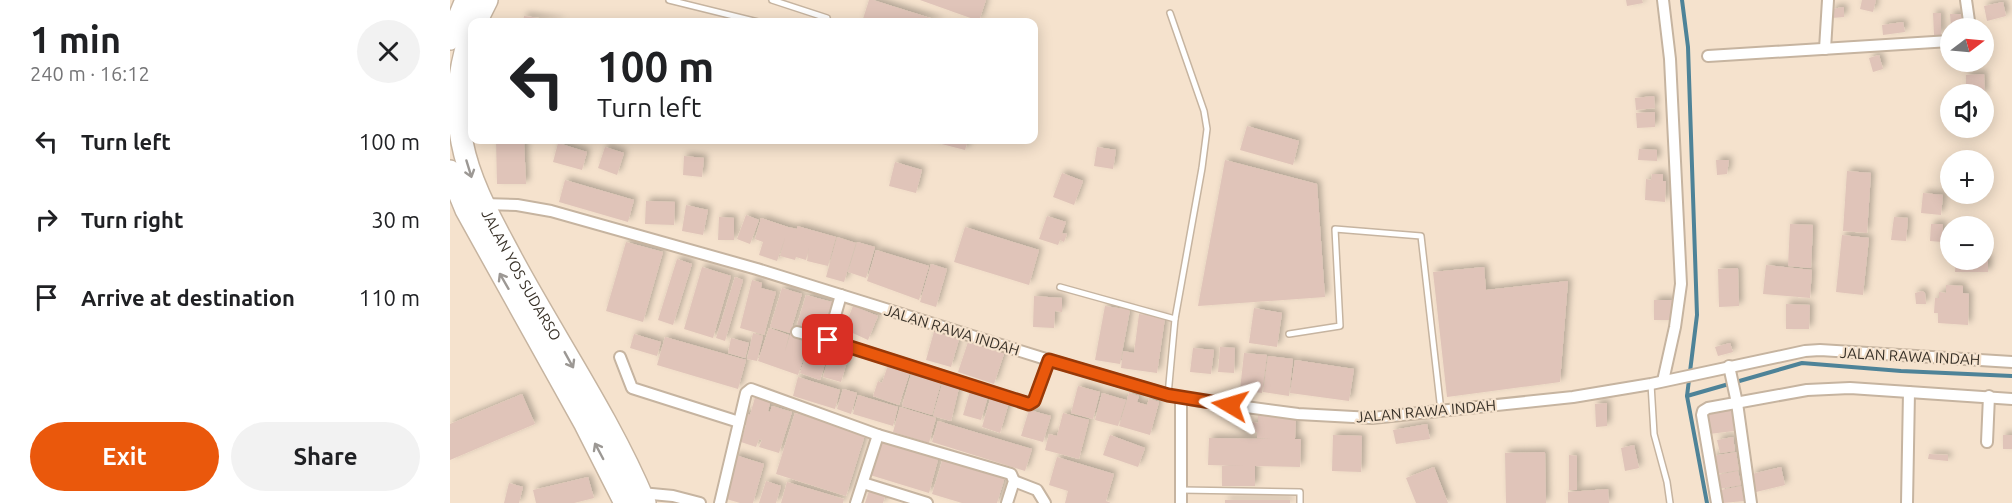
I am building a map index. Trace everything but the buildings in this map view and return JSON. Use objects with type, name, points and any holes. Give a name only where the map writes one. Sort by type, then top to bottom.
[{"type":"highway","points":[[450,39],[466,0]]},
{"type":"highway","points":[[478,18],[487,0]]},
{"type":"highway","name":"JALAN YOS SUDARSO","points":[[468,42],[460,75],[459,117],[469,168],[483,204],[637,500]]},
{"type":"highway","points":[[450,171],[471,219],[585,424],[637,500]]},
{"type":"street","points":[[1663,0],[1670,59],[1680,274],[1675,327],[1663,381]]},
{"type":"street","points":[[1825,49],[1828,0]]},
{"type":"street","points":[[1966,0],[1969,18]]},
{"type":"street","points":[[1708,56],[1940,42]]},
{"type":"street","name":"JALAN RAWA INDAH","points":[[483,204],[517,205],[550,211],[757,269],[1168,395],[1327,417],[1372,418],[1573,397],[1651,384],[1703,372],[1730,370],[1795,353],[1820,350],[2012,362]]},
{"type":"street","points":[[828,340],[841,295]]},
{"type":"street","points":[[796,332],[828,340],[1029,404],[1034,401],[1049,360]]},
{"type":"street","points":[[620,357],[632,388],[639,392],[739,422]]},
{"type":"street","points":[[1730,370],[1751,503]]},
{"type":"street","points":[[1717,503],[1702,416],[1703,411],[1708,408],[1736,399],[1839,388],[2012,399]]},
{"type":"street","points":[[720,503],[746,393],[751,389],[878,435],[1008,472],[1014,482],[1007,503]]},
{"type":"street","points":[[1907,503],[1909,392]]},
{"type":"street","points":[[1987,442],[1989,396]]},
{"type":"street","points":[[1180,503],[1181,398]]},
{"type":"street","points":[[856,503],[878,435]]},
{"type":"street","points":[[1014,482],[1038,490],[1046,503]]},
{"type":"street","points":[[863,483],[927,503]]},
{"type":"street","points":[[637,500],[673,496],[700,503]]},
{"type":"lane","points":[[669,0],[742,18]]},
{"type":"lane","points":[[689,5],[696,0]]},
{"type":"lane","points":[[772,0],[827,18]]},
{"type":"lane","points":[[1168,395],[1175,318],[1207,129],[1204,111],[1170,13]]},
{"type":"lane","points":[[1289,334],[1340,326],[1335,229],[1421,236],[1441,411]]},
{"type":"lane","points":[[1060,286],[1175,318]]},
{"type":"lane","points":[[1651,384],[1654,434],[1667,482],[1670,503]]},
{"type":"lane","points":[[1181,490],[1300,492],[1300,503]]},
{"type":"waterway","points":[[1682,0],[1688,47],[1697,315],[1687,396],[1707,503]]},
{"type":"waterway","points":[[1687,396],[1802,363],[1901,371],[2012,376]]},
{"type":"route","points":[[828,340],[1029,404],[1034,401],[1049,360],[1168,395],[1230,405]]}]
